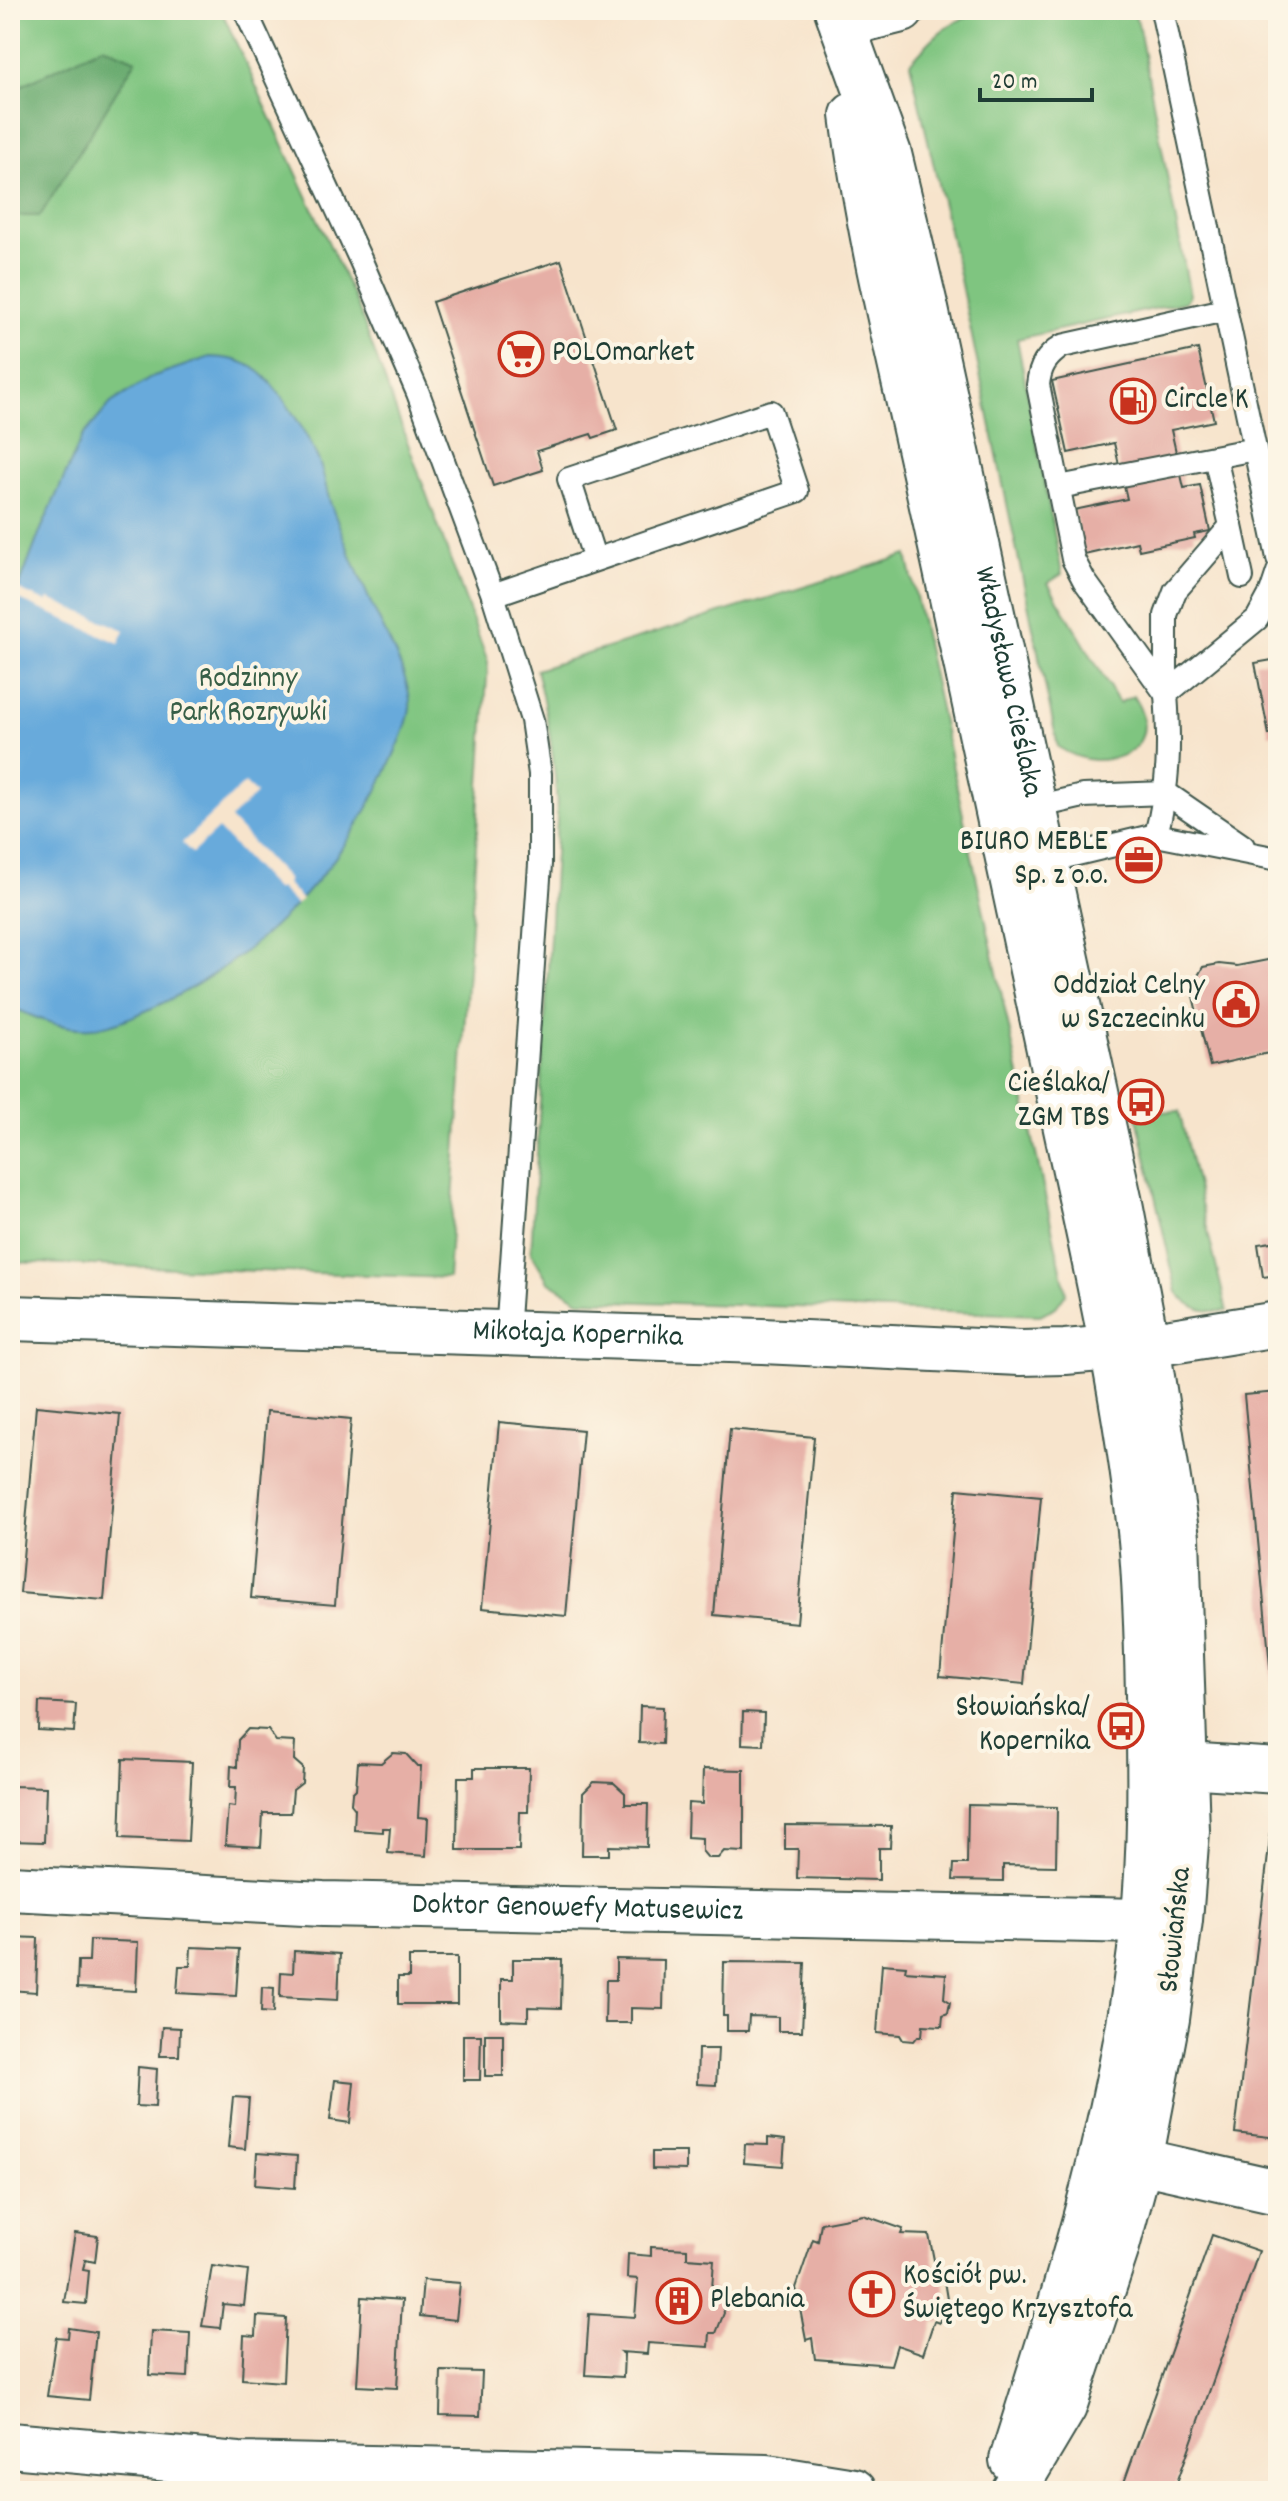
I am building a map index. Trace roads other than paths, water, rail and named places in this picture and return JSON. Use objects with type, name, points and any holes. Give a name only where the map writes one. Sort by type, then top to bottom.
[{"type":"street","points":[[840,18],[902,10]]},
{"type":"street","name":"Władysława Cieślaka","points":[[840,18],[889,154],[926,309],[1028,865],[1120,1203],[1129,1346]]},
{"type":"street","name":"Mikołaja Kopernika","points":[[10,1318],[746,1340],[1020,1353],[1129,1346],[1278,1324]]},
{"type":"street","name":"Słowiańska","points":[[1014,2491],[1064,2407],[1116,2250],[1140,2161],[1167,2019],[1180,1920],[1187,1831],[1177,1537],[1129,1346]]},
{"type":"street","name":"Słowiańska","points":[[1002,2491],[1080,2243],[1101,2164],[1132,2012],[1143,1921],[1149,1830],[1149,1756],[1143,1571],[1125,1424],[1129,1346]]},
{"type":"street","points":[[1185,1765],[1278,1771]]},
{"type":"street","name":"Doktor Genowefy Matusewicz","points":[[10,1888],[323,1904],[1143,1921]]},
{"type":"street","points":[[1140,2161],[1278,2192]]},
{"type":"street","points":[[10,2445],[239,2465],[745,2476],[854,2491]]},
{"type":"lane","points":[[245,10],[418,393],[493,595],[532,720],[540,774],[540,864],[507,1334]]},
{"type":"lane","points":[[1162,10],[1278,558]]},
{"type":"lane","points":[[1166,694],[1084,580],[1073,559],[1038,385],[1039,370],[1047,356],[1062,346],[1225,310]]},
{"type":"lane","points":[[493,595],[797,491],[771,412],[569,479],[595,560]]},
{"type":"lane","points":[[1059,487],[1255,449]]},
{"type":"lane","points":[[1215,457],[1242,577]]},
{"type":"lane","points":[[1156,835],[1166,793],[1169,735],[1166,615],[1175,591],[1231,526]]},
{"type":"lane","points":[[1166,694],[1257,619],[1278,572]]},
{"type":"lane","points":[[1017,811],[1083,796],[1166,793],[1250,851]]},
{"type":"lane","points":[[1028,865],[1156,835],[1250,851],[1278,859]]},
{"type":"water","points":[[210,357],[240,361],[253,367],[280,394],[308,438],[350,553],[402,669],[410,697],[409,716],[387,770],[344,845],[318,879],[258,941],[187,990],[148,1010],[98,1027],[59,1025],[10,1006],[10,611],[39,534],[82,437],[111,403],[154,376]]},
{"type":"place","name":"POLOmarket","points":[[521,354]]},
{"type":"place","name":"Circle K","points":[[1133,401]]},
{"type":"place","name":"BIURO MEBLE Sp. z o.o.","points":[[1139,860]]},
{"type":"place","name":"Oddział Celny w Szczecinku","points":[[1236,1004]]},
{"type":"place","name":"Cieślaka/ ZGM TBS","points":[[1141,1102]]},
{"type":"place","name":"Słowiańska/ Kopernika","points":[[1121,1726]]},
{"type":"place","name":"Kościół pw. Świętego Krzysztofa","points":[[872,2294]]},
{"type":"place","name":"Plebania","points":[[679,2301]]},
{"type":"park label","name":"Rodzinny Park Rozrywki","points":[[248,697]]}]
